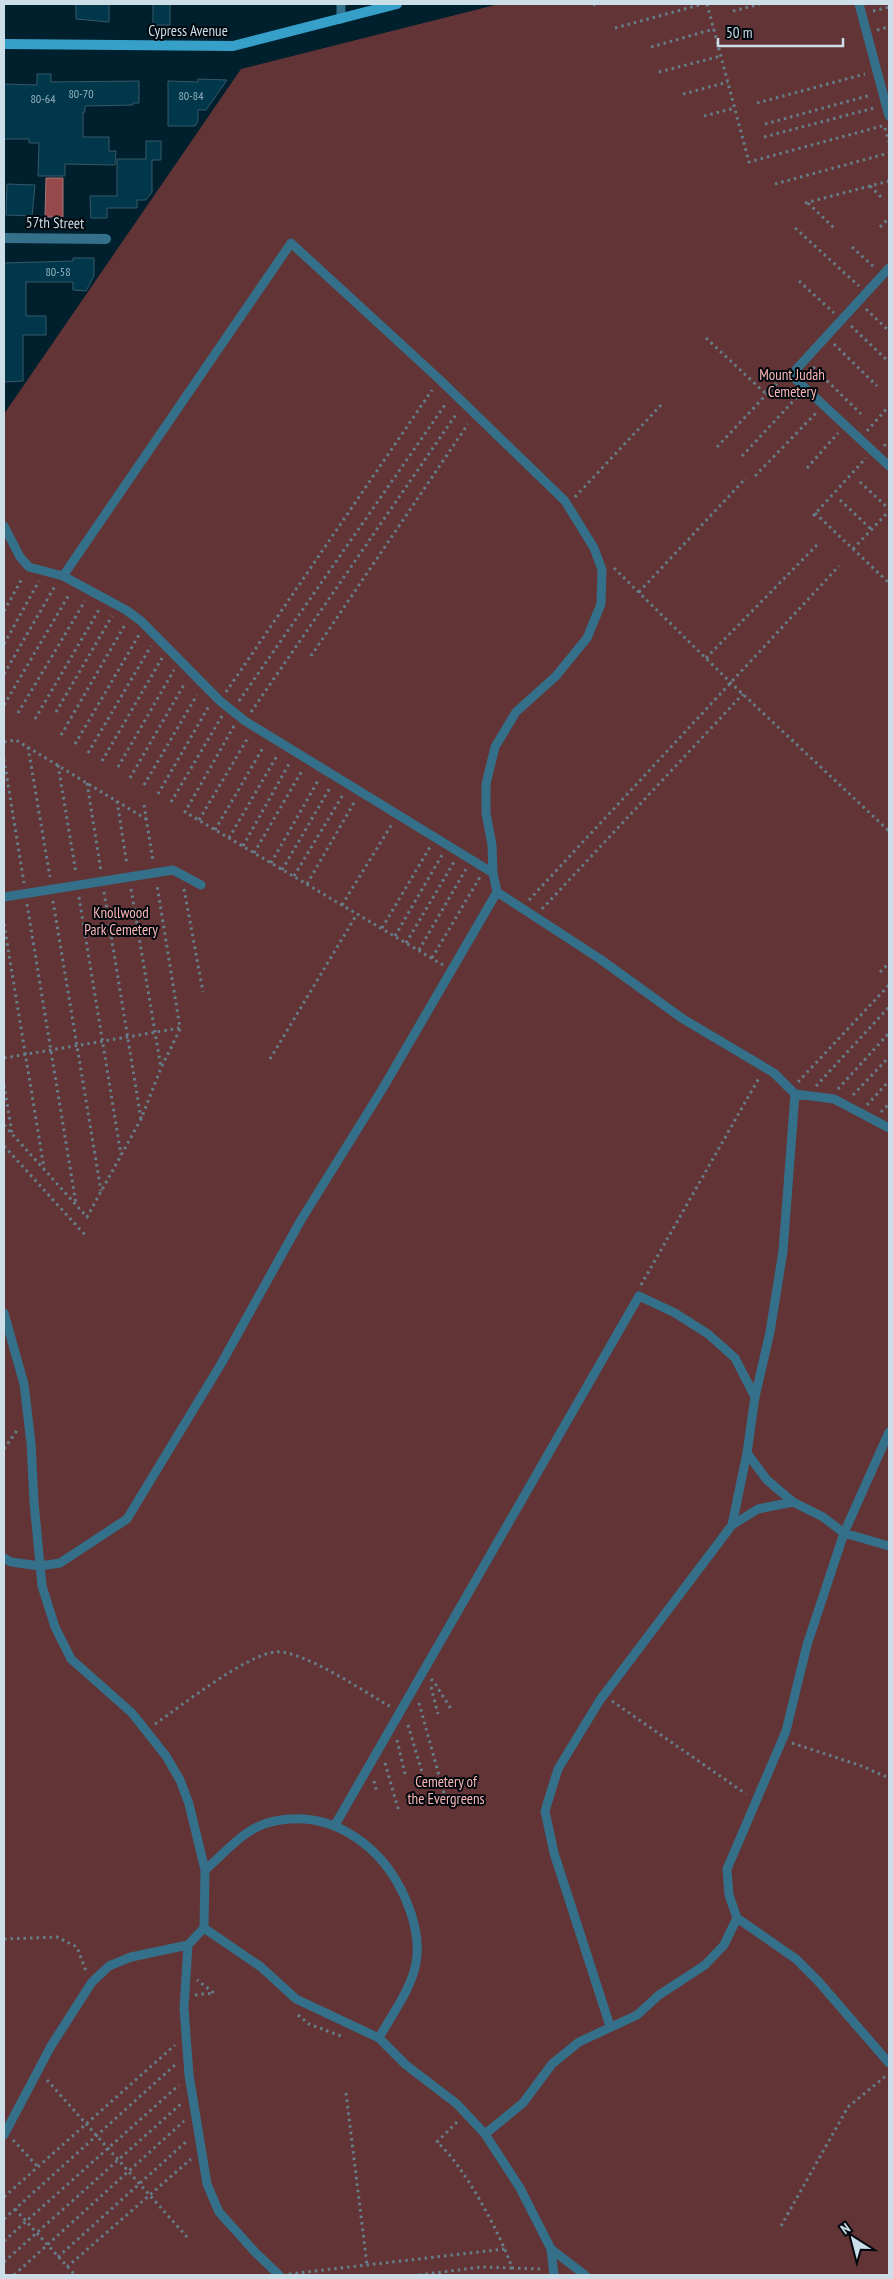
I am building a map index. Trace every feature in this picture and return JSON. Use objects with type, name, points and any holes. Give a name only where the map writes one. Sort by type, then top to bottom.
[{"type":"street","name":"Cypress Avenue","points":[[4,44],[233,46],[397,4]]},
{"type":"street","name":"57th Street","points":[[4,238],[106,239]]},
{"type":"lane","points":[[341,4],[341,19]]},
{"type":"lane","points":[[860,4],[887,121]]},
{"type":"lane","points":[[4,1558],[11,1562],[40,1566],[60,1563],[127,1519],[222,1364],[301,1220],[383,1088],[497,892],[493,872],[492,845],[486,813],[486,784],[495,747],[516,712],[556,676],[587,638],[601,604],[602,570],[594,548],[568,505],[464,402],[291,243],[63,576]]},
{"type":"lane","points":[[886,272],[791,375],[889,466]]},
{"type":"lane","points":[[4,526],[20,557],[29,567],[63,576],[126,610],[141,621],[220,701],[227,713],[240,723],[284,744],[493,872]]},
{"type":"lane","points":[[4,898],[173,870],[201,885]]},
{"type":"lane","points":[[497,892],[600,959],[683,1019],[774,1073],[793,1092],[829,1098],[889,1128]]},
{"type":"lane","points":[[732,1525],[747,1453],[755,1397],[770,1332],[783,1251],[793,1092]]},
{"type":"lane","points":[[335,1825],[639,1296],[675,1313],[708,1334],[735,1358],[755,1397]]},
{"type":"lane","points":[[4,1313],[24,1384],[31,1442],[34,1502],[42,1586],[56,1627],[71,1659],[132,1713],[166,1756],[180,1780],[190,1804],[206,1870],[204,1928],[188,1945],[131,1957],[109,1966],[92,1982],[38,2070],[4,2134]]},
{"type":"lane","points":[[889,1432],[844,1533],[807,1645],[782,1739],[727,1869],[729,1895],[737,1918],[796,1959],[818,1981],[889,2064]]},
{"type":"lane","points":[[747,1453],[767,1480],[793,1502],[823,1517],[844,1533],[889,1546]]},
{"type":"lane","points":[[610,2026],[554,1853],[545,1811],[558,1769],[604,1694],[732,1525],[758,1509],[793,1502]]},
{"type":"lane","points":[[206,1870],[248,1831],[274,1821],[302,1817],[335,1825],[357,1836],[382,1858],[399,1883],[415,1922],[416,1962],[407,1988],[379,2038]]},
{"type":"lane","points":[[485,2134],[523,2102],[552,2064],[579,2042],[637,2015],[659,1995],[705,1965],[724,1945],[737,1918]]},
{"type":"lane","points":[[204,1928],[261,1967],[296,1999],[379,2038],[406,2065],[457,2104],[485,2134],[520,2188],[551,2249],[554,2275]]},
{"type":"lane","points":[[188,1945],[185,1996],[189,2075],[207,2184],[219,2212],[255,2252],[280,2275]]},
{"type":"lane","points":[[551,2249],[584,2275]]},
{"type":"path","points":[[615,28],[705,4],[714,29],[749,162],[887,121]]},
{"type":"path","points":[[733,11],[760,4]]},
{"type":"path","points":[[862,14],[889,7]]},
{"type":"path","points":[[651,47],[714,29]]},
{"type":"path","points":[[659,72],[721,56]]},
{"type":"path","points":[[757,103],[870,72]]},
{"type":"path","points":[[683,94],[728,82]]},
{"type":"path","points":[[765,124],[876,94]]},
{"type":"path","points":[[764,137],[880,106]]},
{"type":"path","points":[[704,116],[735,108]]},
{"type":"path","points":[[775,184],[889,153]]},
{"type":"path","points":[[834,228],[806,203],[889,181]]},
{"type":"path","points":[[870,186],[884,200]]},
{"type":"path","points":[[880,227],[889,218]]},
{"type":"path","points":[[795,228],[867,293]]},
{"type":"path","points":[[852,247],[886,272]]},
{"type":"path","points":[[799,281],[889,362]]},
{"type":"path","points":[[859,301],[889,331]]},
{"type":"path","points":[[826,337],[877,386]]},
{"type":"path","points":[[706,338],[766,394]]},
{"type":"path","points":[[805,360],[861,414]]},
{"type":"path","points":[[717,446],[782,378]]},
{"type":"path","points":[[220,701],[439,379]]},
{"type":"path","points":[[742,456],[806,389]]},
{"type":"path","points":[[172,802],[227,713],[454,393]]},
{"type":"path","points":[[452,970],[185,812],[240,723],[464,402]]},
{"type":"path","points":[[568,505],[661,405]]},
{"type":"path","points":[[755,476],[823,405]]},
{"type":"path","points":[[860,439],[889,406]]},
{"type":"path","points":[[311,656],[475,413]]},
{"type":"path","points":[[807,468],[845,425]]},
{"type":"path","points":[[873,450],[814,514],[889,583]]},
{"type":"path","points":[[639,592],[746,478]]},
{"type":"path","points":[[854,549],[889,510],[860,482]]},
{"type":"path","points":[[840,500],[872,530]]},
{"type":"path","points":[[706,658],[817,545]]},
{"type":"path","points":[[522,908],[839,566]]},
{"type":"path","points":[[4,611],[29,567]]},
{"type":"path","points":[[613,567],[731,683],[889,831]]},
{"type":"path","points":[[4,644],[44,572]]},
{"type":"path","points":[[4,674],[54,587],[63,576]]},
{"type":"path","points":[[4,705],[71,593]]},
{"type":"path","points":[[18,712],[86,598]]},
{"type":"path","points":[[34,719],[102,605]]},
{"type":"path","points":[[56,712],[114,612]]},
{"type":"path","points":[[61,735],[128,621]]},
{"type":"path","points":[[75,744],[141,631]]},
{"type":"path","points":[[88,753],[152,644]]},
{"type":"path","points":[[102,760],[164,655]]},
{"type":"path","points":[[118,767],[175,668]]},
{"type":"path","points":[[130,778],[187,680]]},
{"type":"path","points":[[144,785],[198,692]]},
{"type":"path","points":[[535,917],[743,694]]},
{"type":"path","points":[[158,794],[210,704]]},
{"type":"path","points":[[199,820],[250,734]]},
{"type":"path","points":[[215,830],[270,736]]},
{"type":"path","points":[[4,742],[16,740],[146,820]]},
{"type":"path","points":[[229,838],[284,744]]},
{"type":"path","points":[[28,747],[101,1191]]},
{"type":"path","points":[[243,846],[296,752]]},
{"type":"path","points":[[4,759],[76,1204]]},
{"type":"path","points":[[254,853],[308,760]]},
{"type":"path","points":[[58,765],[121,1155]]},
{"type":"path","points":[[271,863],[325,769]]},
{"type":"path","points":[[282,870],[336,776]]},
{"type":"path","points":[[87,783],[141,1118]]},
{"type":"path","points":[[294,876],[345,791]]},
{"type":"path","points":[[307,884],[357,798]]},
{"type":"path","points":[[117,801],[161,1068]]},
{"type":"path","points":[[4,1125],[87,1217],[141,1118],[161,1068],[180,1028],[144,805]]},
{"type":"path","points":[[342,905],[393,821]]},
{"type":"path","points":[[382,928],[431,844]]},
{"type":"path","points":[[395,936],[444,852]]},
{"type":"path","points":[[406,943],[455,859]]},
{"type":"path","points":[[419,950],[467,866]]},
{"type":"path","points":[[181,874],[203,992]]},
{"type":"path","points":[[432,958],[481,876]]},
{"type":"path","points":[[270,1059],[356,914]]},
{"type":"path","points":[[4,924],[44,1169]]},
{"type":"path","points":[[880,972],[889,963]]},
{"type":"path","points":[[793,1092],[889,985]]},
{"type":"path","points":[[808,1096],[889,1007]]},
{"type":"path","points":[[4,1058],[180,1028]]},
{"type":"path","points":[[829,1098],[889,1033]]},
{"type":"path","points":[[844,1105],[889,1057]]},
{"type":"path","points":[[639,1296],[642,1280],[766,1068]]},
{"type":"path","points":[[860,1112],[889,1081]]},
{"type":"path","points":[[4,1086],[12,1133]]},
{"type":"path","points":[[4,1146],[86,1236]]},
{"type":"path","points":[[4,1449],[20,1424],[21,1432]]},
{"type":"path","points":[[146,1730],[254,1658],[276,1652],[309,1660],[401,1710],[422,1772]]},
{"type":"path","points":[[434,1682],[451,1709]]},
{"type":"path","points":[[414,1686],[445,1796]]},
{"type":"path","points":[[431,1687],[438,1714]]},
{"type":"path","points":[[604,1694],[756,1801]]},
{"type":"path","points":[[393,1724],[405,1774]]},
{"type":"path","points":[[782,1739],[859,1765],[889,1778]]},
{"type":"path","points":[[380,1746],[399,1812]]},
{"type":"path","points":[[4,1939],[58,1937],[77,1947],[84,1968],[92,1982]]},
{"type":"path","points":[[185,1996],[214,1993],[193,1978]]},
{"type":"path","points":[[4,2196],[38,2168],[186,2034]]},
{"type":"path","points":[[4,2219],[188,2054]]},
{"type":"path","points":[[38,2070],[187,2237]]},
{"type":"path","points":[[782,2226],[848,2107],[889,2073]]},
{"type":"path","points":[[4,2241],[189,2075]]},
{"type":"path","points":[[4,2262],[192,2093]]},
{"type":"path","points":[[346,2093],[367,2265]]},
{"type":"path","points":[[14,2275],[195,2111]]},
{"type":"path","points":[[458,2118],[460,2120],[437,2142],[452,2158],[472,2189],[505,2249],[512,2268]]},
{"type":"path","points":[[4,2134],[38,2168]]},
{"type":"path","points":[[58,2257],[191,2137]]},
{"type":"path","points":[[67,2268],[192,2158]]},
{"type":"path","points":[[15,2209],[75,2275]]},
{"type":"path","points":[[280,2275],[505,2249]]},
{"type":"path","points":[[543,2263],[545,2275]]},
{"type":"path","points":[[419,2275],[481,2267],[544,2270]]},
{"type":"green space","name":"Cemetery of the Evergreens","points":[[499,4],[889,4],[889,2275],[4,2275],[4,414],[241,69]]},
{"type":"shaded area","points":[[46,178],[63,178],[63,217],[45,217]]},
{"type":"building","points":[[76,4],[109,4],[109,22],[76,19]]},
{"type":"building","points":[[153,4],[170,4],[170,25],[153,25]]},
{"type":"building","points":[[37,74],[51,74],[51,82],[139,81],[139,103],[133,103],[133,105],[85,106],[85,112],[83,112],[83,137],[109,137],[109,151],[116,151],[115,165],[65,164],[65,176],[38,176],[39,143],[29,143],[29,139],[4,139],[4,84],[37,85]]},
{"type":"building","points":[[198,79],[227,80],[206,110],[198,110],[198,121],[195,126],[168,126],[168,81],[198,82]]},
{"type":"building","points":[[146,141],[161,141],[161,160],[152,160],[152,192],[146,200],[137,200],[137,208],[107,208],[107,218],[91,218],[90,196],[117,196],[117,159],[146,159]]},
{"type":"building","points":[[7,184],[35,185],[32,216],[6,215]]},
{"type":"building","points":[[73,258],[94,258],[94,276],[86,291],[73,290],[73,282],[26,282],[26,316],[46,316],[46,335],[23,335],[23,381],[4,382],[4,263],[73,261]]},
{"type":"park label","name":"Mount Judah Cemetery","points":[[792,384]]},
{"type":"park label","name":"Knollwood Park Cemetery","points":[[121,922]]}]
